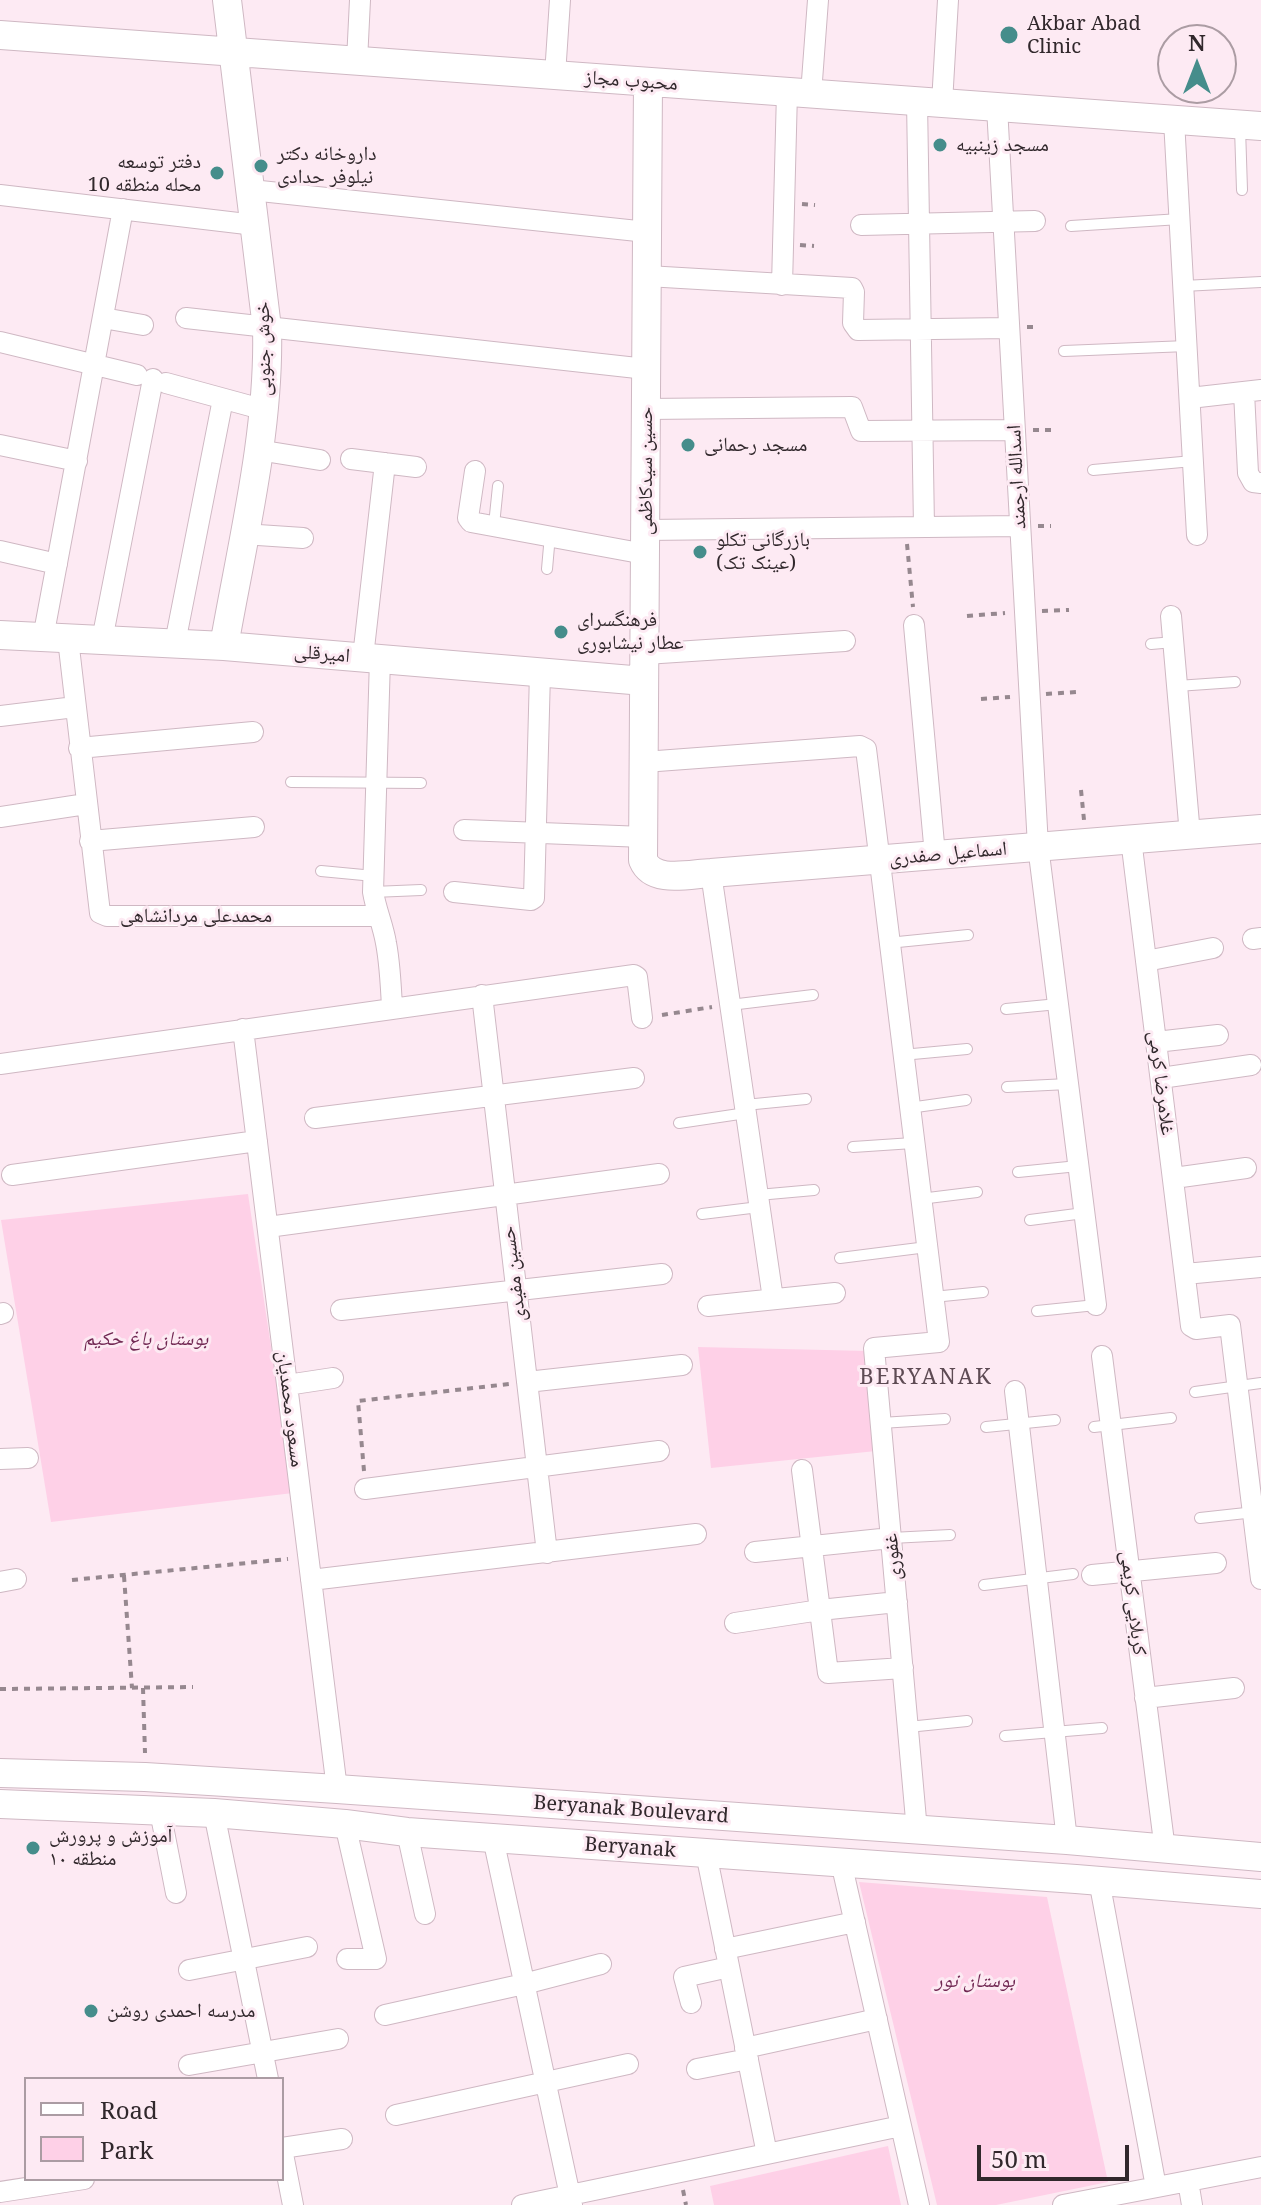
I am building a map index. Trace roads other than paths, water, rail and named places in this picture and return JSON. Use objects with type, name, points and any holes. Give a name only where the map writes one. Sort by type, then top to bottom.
[{"type":"main road","name":"خوش جنوبی","points":[[224,646],[265,410],[268,367],[267,328],[227,0]]},
{"type":"main road","name":"محبوب مجاز","points":[[0,35],[1250,126]]},
{"type":"main road","name":"حسین سیدکاظمی","points":[[643,849],[648,82]]},
{"type":"main road","name":"امیرقلی","points":[[0,635],[224,646],[540,673],[644,668]]},
{"type":"main road","name":"اسماعیل صفدری","points":[[643,849],[650,872],[659,875],[1261,829]]},
{"type":"main road","name":"Beryanak Boulevard","points":[[0,1773],[145,1777],[337,1789],[1067,1840],[1261,1857]]},
{"type":"main road","points":[[493,1838],[495,1800]]},
{"type":"main road","name":"Beryanak","points":[[0,1804],[214,1813],[407,1832],[1261,1894]]},
{"type":"street","points":[[357,61],[360,0]]},
{"type":"street","points":[[555,75],[560,0]]},
{"type":"street","points":[[782,285],[799,93],[818,0]]},
{"type":"street","points":[[915,527],[923,430],[919,223],[929,102],[948,0]]},
{"type":"street","name":"اسدالله ارجمند","points":[[997,107],[1038,846],[1096,1305]]},
{"type":"street","points":[[1174,120],[1197,535]]},
{"type":"street","points":[[251,190],[647,232]]},
{"type":"street","points":[[0,195],[255,225]]},
{"type":"street","name":"محمدعلی مردانشاهی","points":[[123,209],[57,564],[55,638],[75,707],[100,913],[107,916],[376,916]]},
{"type":"street","points":[[861,225],[1035,221]]},
{"type":"street","points":[[647,276],[852,288],[853,323],[858,330],[1009,328]]},
{"type":"street","points":[[103,318],[143,325]]},
{"type":"street","points":[[186,318],[646,369]]},
{"type":"street","points":[[0,342],[95,363],[265,410]]},
{"type":"street","points":[[102,640],[152,379]]},
{"type":"street","points":[[1190,398],[1252,391],[1248,473],[1253,482],[1261,483]]},
{"type":"street","points":[[175,643],[223,399]]},
{"type":"street","points":[[646,409],[852,407],[861,431],[1015,430]]},
{"type":"street","points":[[0,445],[77,461]]},
{"type":"street","points":[[258,450],[320,460]]},
{"type":"street","points":[[351,459],[416,467]]},
{"type":"street","points":[[385,463],[372,658],[377,783],[374,884],[376,916],[387,945],[392,1008]]},
{"type":"street","points":[[475,471],[469,521],[550,535],[645,542],[915,527],[1020,526]]},
{"type":"street","points":[[243,534],[303,538]]},
{"type":"street","points":[[0,551],[57,564]]},
{"type":"street","points":[[1171,616],[1190,835]]},
{"type":"street","points":[[914,625],[935,855]]},
{"type":"street","points":[[644,668],[845,641]]},
{"type":"street","points":[[454,892],[534,898],[540,673]]},
{"type":"street","points":[[0,716],[75,707]]},
{"type":"street","points":[[79,748],[253,732]]},
{"type":"street","points":[[644,762],[864,746],[933,1297]]},
{"type":"street","points":[[0,817],[86,804]]},
{"type":"street","points":[[90,841],[254,827]]},
{"type":"street","points":[[464,830],[536,833],[643,849]]},
{"type":"street","name":"غلامرضا کرمی","points":[[1131,839],[1191,1326],[1196,1329],[1230,1325],[1238,1385]]},
{"type":"street","points":[[711,873],[773,1299]]},
{"type":"street","points":[[1146,961],[1213,948]]},
{"type":"street","points":[[0,1064],[634,975],[637,977],[642,1018]]},
{"type":"street","name":"حسین مفیدی","points":[[482,995],[547,1553]]},
{"type":"street","name":"مسعود محمدیان","points":[[243,1029],[337,1789]]},
{"type":"street","points":[[1156,1042],[1218,1035]]},
{"type":"street","points":[[1161,1078],[1251,1065]]},
{"type":"street","points":[[315,1118],[634,1078]]},
{"type":"street","points":[[12,1175],[257,1141]]},
{"type":"street","points":[[1174,1178],[1246,1168]]},
{"type":"street","points":[[268,1227],[659,1174]]},
{"type":"street","points":[[1185,1274],[1261,1267]]},
{"type":"street","points":[[341,1310],[662,1274]]},
{"type":"street","points":[[708,1306],[835,1293]]},
{"type":"street","name":"غفوری","points":[[917,1831],[874,1348],[939,1342],[933,1297]]},
{"type":"street","name":"کربلایی کریمی","points":[[1102,1356],[1102,1426],[1129,1572],[1165,1850]]},
{"type":"street","points":[[527,1382],[682,1365]]},
{"type":"street","points":[[287,1385],[333,1378]]},
{"type":"street","points":[[1238,1385],[1257,1512],[1261,1579]]},
{"type":"street","points":[[1015,1391],[1067,1840]]},
{"type":"street","points":[[365,1489],[659,1451]]},
{"type":"street","points":[[0,1459],[28,1458]]},
{"type":"street","points":[[802,1470],[828,1673],[903,1668]]},
{"type":"street","points":[[311,1580],[696,1534]]},
{"type":"street","points":[[755,1552],[891,1538]]},
{"type":"street","points":[[1083,1575],[1216,1563]]},
{"type":"street","points":[[735,1623],[897,1602]]},
{"type":"street","points":[[1145,1698],[1234,1688]]},
{"type":"street","points":[[160,1811],[176,1893]]},
{"type":"street","points":[[214,1813],[268,2077]]},
{"type":"street","points":[[345,1824],[376,1959],[347,1959]]},
{"type":"street","points":[[407,1832],[425,1914]]},
{"type":"street","points":[[493,1838],[571,2200]]},
{"type":"street","points":[[706,1853],[767,2154]]},
{"type":"street","points":[[841,1862],[919,2205]]},
{"type":"street","points":[[1099,1880],[1156,2187]]},
{"type":"street","points":[[691,2003],[684,1977],[727,1958],[855,1922]]},
{"type":"street","points":[[189,1970],[307,1947]]},
{"type":"street","points":[[385,2015],[601,1964]]},
{"type":"street","points":[[697,2069],[877,2019]]},
{"type":"street","points":[[189,2065],[338,2039]]},
{"type":"street","points":[[396,2115],[628,2064]]},
{"type":"street","points":[[522,2205],[571,2200],[901,2126]]},
{"type":"street","points":[[284,2148],[342,2139]]},
{"type":"street","points":[[284,2158],[293,2205]]},
{"type":"street","points":[[1063,2205],[1261,2167]]},
{"type":"street","points":[[0,2192],[71,2181]]},
{"type":"street","points":[[1188,2181],[1192,2205]]},
{"type":"lane","points":[[1242,190],[1250,126]]},
{"type":"lane","points":[[1071,226],[1180,219]]},
{"type":"lane","points":[[1183,286],[1261,282]]},
{"type":"lane","points":[[1064,351],[1187,346]]},
{"type":"lane","points":[[1093,470],[1193,461]]},
{"type":"lane","points":[[494,525],[498,486]]},
{"type":"lane","points":[[547,569],[550,535]]},
{"type":"lane","points":[[1151,644],[1174,642]]},
{"type":"lane","points":[[1177,686],[1235,682]]},
{"type":"lane","points":[[291,782],[421,783]]},
{"type":"lane","points":[[321,871],[374,884],[421,890]]},
{"type":"lane","points":[[888,943],[968,935]]},
{"type":"lane","points":[[730,1005],[813,995]]},
{"type":"lane","points":[[1006,1009],[1058,1004]]},
{"type":"lane","points":[[902,1055],[967,1049]]},
{"type":"lane","points":[[1007,1087],[1068,1084]]},
{"type":"lane","points":[[679,1123],[806,1099]]},
{"type":"lane","points":[[909,1108],[966,1100]]},
{"type":"lane","points":[[853,1147],[913,1143]]},
{"type":"lane","points":[[1018,1172],[1078,1166]]},
{"type":"lane","points":[[702,1214],[814,1190]]},
{"type":"lane","points":[[920,1199],[977,1192]]},
{"type":"lane","points":[[1030,1220],[1084,1213]]},
{"type":"lane","points":[[840,1258],[927,1247]]},
{"type":"lane","points":[[933,1297],[983,1292]]},
{"type":"lane","points":[[1037,1311],[1096,1305]]},
{"type":"lane","points":[[1195,1392],[1261,1383]]},
{"type":"lane","points":[[1102,1426],[1171,1418]]},
{"type":"lane","points":[[881,1423],[945,1419]]},
{"type":"lane","points":[[986,1427],[1055,1420]]},
{"type":"lane","points":[[1200,1518],[1257,1512]]},
{"type":"lane","points":[[891,1538],[950,1535]]},
{"type":"lane","points":[[984,1585],[1083,1575]]},
{"type":"lane","points":[[908,1727],[967,1721]]},
{"type":"lane","points":[[1005,1736],[1102,1728]]},
{"type":"place","name":"Akbar Abad Clinic","points":[[1009,35]]},
{"type":"place","name":"مسجد زینبیه","points":[[940,145]]},
{"type":"place","name":"داروخانه دکتر نیلوفر حدادی","points":[[261,166]]},
{"type":"place","name":"دفتر توسعه محله منطقه 10","points":[[217,173]]},
{"type":"place","name":"مسجد رحمانی","points":[[688,445]]},
{"type":"place","name":"بازرگانی تکلو (عینک تک)","points":[[700,552]]},
{"type":"place","name":"فرهنگسرای عطار نیشابوری","points":[[561,632]]},
{"type":"place","name":"آموزش و پرورش منطقه ۱۰","points":[[33,1848]]},
{"type":"place","name":"مدرسه احمدی روشن","points":[[91,2011]]},
{"type":"district","name":"BERYANAK","points":[[926,1378]]},
{"type":"park label","name":"بوستان باغ حکیم","points":[[146,1339]]},
{"type":"park label","name":"بوستان نور","points":[[975,1981]]}]
